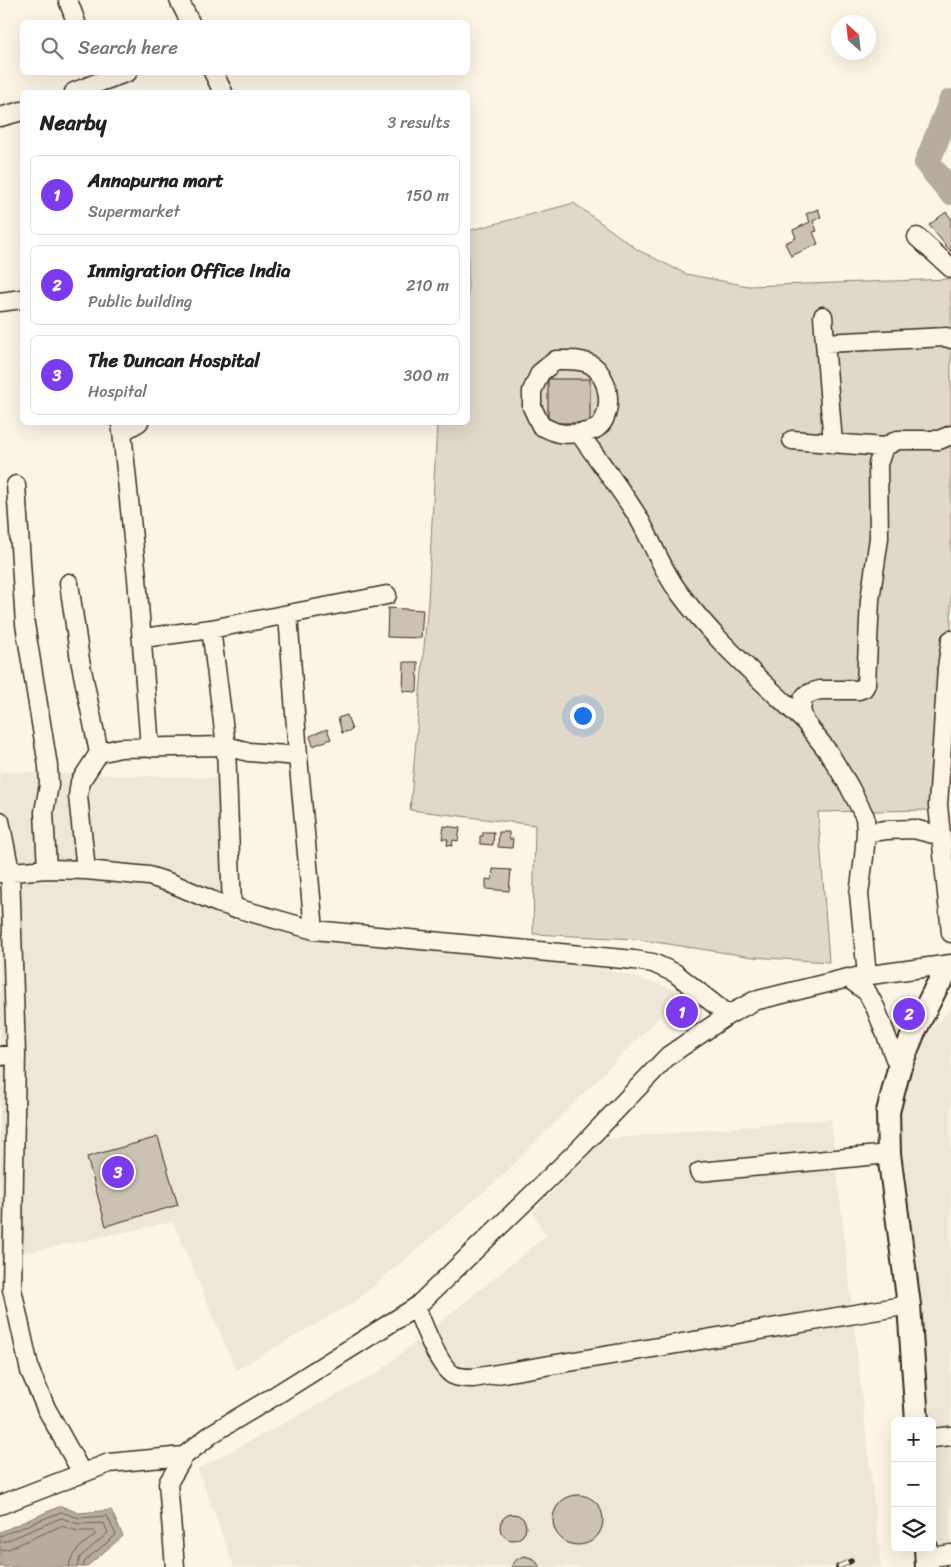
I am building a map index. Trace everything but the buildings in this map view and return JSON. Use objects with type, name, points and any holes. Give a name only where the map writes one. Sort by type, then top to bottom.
[{"type":"main road","points":[[917,1417],[909,1305],[889,1154],[888,1112],[899,1069],[912,1034],[951,968]]},
{"type":"street","points":[[68,0],[75,20]]},
{"type":"street","points":[[179,0],[189,20]]},
{"type":"street","points":[[77,90],[95,78],[112,75]]},
{"type":"street","points":[[214,75],[222,90]]},
{"type":"street","points":[[0,117],[20,112]]},
{"type":"street","points":[[917,236],[951,268]]},
{"type":"street","points":[[0,302],[20,299]]},
{"type":"street","points":[[823,316],[833,444]]},
{"type":"street","points":[[825,343],[946,337],[951,339]]},
{"type":"street","points":[[556,360],[572,360],[591,364],[605,379],[609,403],[603,422],[595,430],[579,433],[560,434],[541,426],[532,407],[532,391],[540,373],[556,360]]},
{"type":"street","points":[[122,427],[143,638],[150,748]]},
{"type":"street","points":[[579,433],[621,490],[639,519],[658,558],[678,590],[704,622],[805,722],[849,786],[865,817],[866,833],[859,894],[867,975]]},
{"type":"street","points":[[792,440],[884,447],[898,440],[939,440],[951,435]]},
{"type":"street","points":[[805,722],[801,710],[803,699],[806,695],[820,690],[859,690],[866,684],[870,600],[879,538],[878,464],[884,447]]},
{"type":"street","points":[[16,485],[25,624],[48,766],[49,785],[44,812],[47,870]]},
{"type":"street","points":[[69,584],[80,660],[99,753]]},
{"type":"street","points":[[143,638],[211,629],[387,595]]},
{"type":"street","points":[[288,614],[298,756],[314,930]]},
{"type":"street","points":[[211,629],[226,746],[232,908]]},
{"type":"street","points":[[951,640],[947,668],[938,805],[951,933]]},
{"type":"street","points":[[86,870],[78,796],[80,782],[99,753],[120,748],[226,746],[249,752],[298,756]]},
{"type":"street","points":[[0,821],[5,872],[12,1288],[30,1371],[46,1408],[82,1473]]},
{"type":"street","points":[[866,833],[914,829],[941,836]]},
{"type":"street","points":[[5,872],[86,870],[149,876],[232,908],[314,930],[653,963],[675,973],[728,1015]]},
{"type":"street","points":[[175,1567],[168,1483],[184,1456],[213,1433],[416,1307],[574,1153],[668,1056],[728,1015],[754,1001],[848,978],[951,964]]},
{"type":"street","points":[[848,978],[866,992],[876,1009],[899,1069]]},
{"type":"street","points":[[699,1172],[889,1154]]},
{"type":"street","points":[[416,1307],[441,1362],[448,1371],[455,1376],[473,1378],[909,1305]]},
{"type":"street","points":[[936,1438],[951,1436]]},
{"type":"street","points":[[0,1505],[108,1463],[184,1456]]},
{"type":"street","points":[[926,1558],[951,1554]]},
{"type":"shaded area","points":[[574,203],[638,250],[686,274],[748,286],[951,279],[951,734],[931,810],[818,812],[829,962],[753,957],[635,939],[533,934],[535,825],[410,810],[428,601],[437,425],[470,425],[470,230]]},
{"type":"shaded area","points":[[0,772],[219,778],[225,920],[593,965],[684,992],[500,1178],[356,1301],[236,1370],[173,1222],[0,1258]]},
{"type":"shaded area","points":[[951,1009],[951,1567],[922,1567],[930,1552],[936,1552],[936,1417],[910,1417],[889,1071]]},
{"type":"shaded area","points":[[831,1119],[881,1567],[234,1567],[198,1469],[376,1374],[546,1236],[533,1212],[604,1139]]},
{"type":"water","points":[[61,1506],[79,1513],[111,1510],[123,1536],[86,1567],[0,1567],[0,1532]]},
{"type":"waterway","points":[[951,102],[927,163],[951,192]]},
{"type":"railway","points":[[838,1567],[851,1561]]},
{"type":"place","name":"Annapurna mart","points":[[682,1012]]},
{"type":"place","name":"Inmigration Office India","points":[[909,1014]]},
{"type":"place","name":"The Duncan Hospital","points":[[118,1172]]}]
